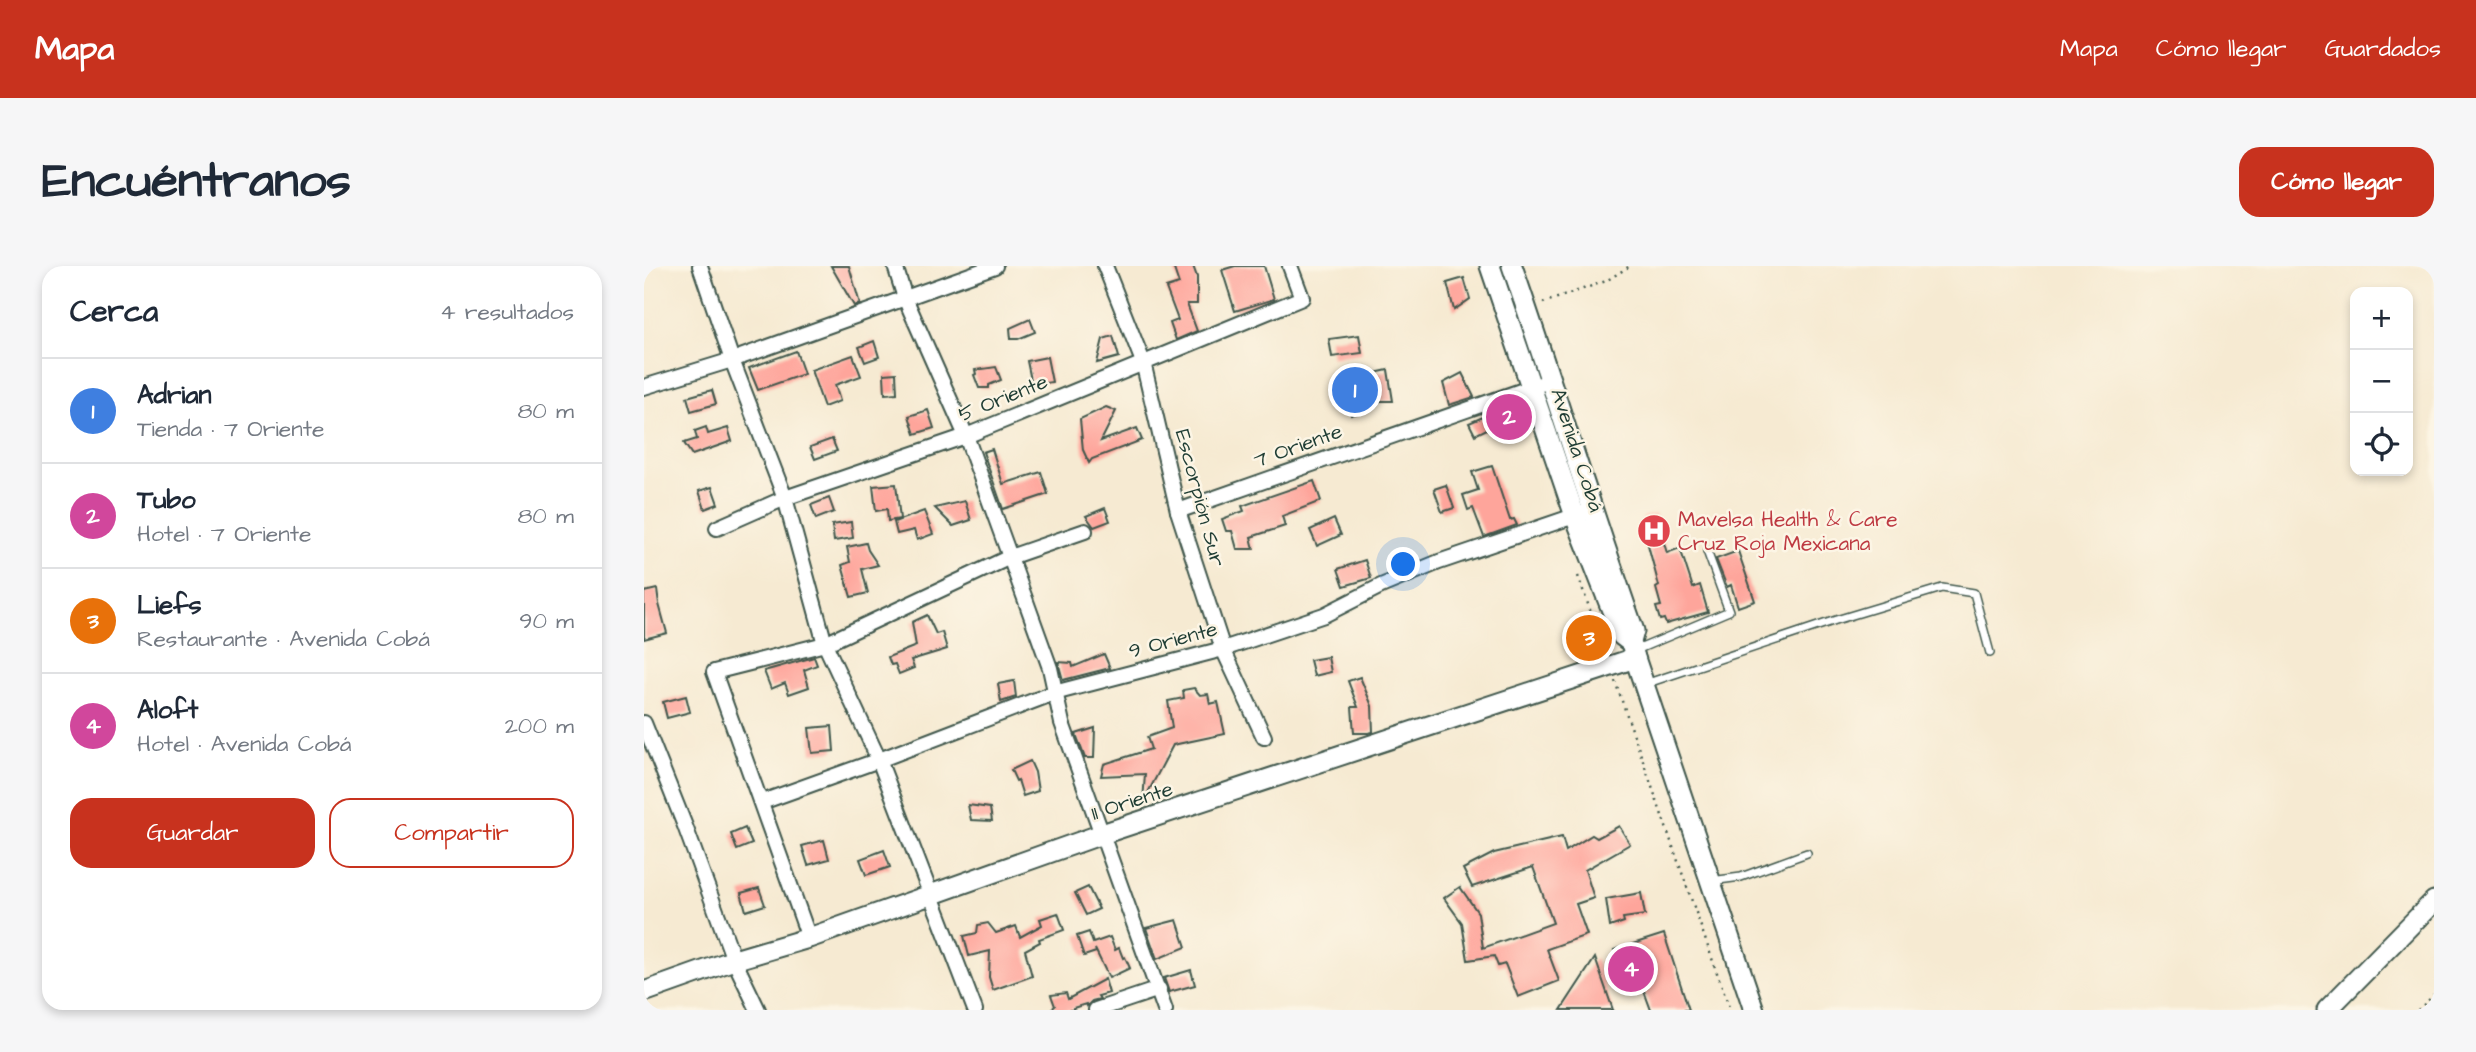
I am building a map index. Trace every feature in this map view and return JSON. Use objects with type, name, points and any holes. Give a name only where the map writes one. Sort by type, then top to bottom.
[{"type":"street","points":[[701,266],[732,360],[785,498],[825,644],[879,760],[975,1010]]},
{"type":"street","points":[[895,266],[905,298],[966,436],[1050,668],[1062,723],[1166,1010]]},
{"type":"street","points":[[644,387],[732,360],[995,266]]},
{"type":"street","name":"Escorpión Sur","points":[[1105,266],[1143,362],[1178,512],[1223,649],[1264,737]]},
{"type":"street","name":"5 Oriente","points":[[717,528],[785,498],[966,436],[1302,298],[1290,266]]},
{"type":"street","name":"Avenida Cobá","points":[[1490,266],[1532,386],[1634,631],[1633,651],[1754,1010]]},
{"type":"street","name":"Avenida Cobá","points":[[1512,266],[1552,380],[1583,513]]},
{"type":"street","name":"7 Oriente","points":[[1178,512],[1552,380]]},
{"type":"street","name":"9 Oriente","points":[[762,802],[1054,693],[1223,649],[1324,615],[1381,586],[1439,562],[1583,513]]},
{"type":"street","points":[[809,938],[714,672],[825,644],[1010,557],[1085,531]]},
{"type":"street","name":"11 Oriente","points":[[644,992],[734,960],[809,938],[1102,834],[1610,667],[1633,651]]},
{"type":"street","points":[[644,723],[734,960],[758,1010]]},
{"type":"street","points":[[2327,1010],[2434,901]]},
{"type":"street","points":[[1096,1010],[1159,989]]},
{"type":"lane","points":[[1633,651],[1729,611],[1707,551]]},
{"type":"lane","points":[[1644,684],[1942,588],[1974,593],[1990,653]]},
{"type":"lane","points":[[1711,881],[1741,877],[1807,853]]},
{"type":"path","points":[[1527,308],[1606,281],[1630,266]]},
{"type":"path","points":[[1576,570],[1730,1010]]},
{"type":"path","points":[[2418,1010],[2434,995]]},
{"type":"building","points":[[831,266],[849,266],[860,304],[854,306]]},
{"type":"building","points":[[1173,266],[1193,266],[1197,277],[1197,304],[1187,304],[1197,331],[1176,340],[1170,323],[1178,320],[1166,288],[1179,284]]},
{"type":"building","points":[[1235,266],[1264,266],[1274,299],[1235,311],[1222,270]]},
{"type":"building","points":[[1464,278],[1470,299],[1454,310],[1447,283]]},
{"type":"building","points":[[1030,319],[1035,332],[1011,339],[1010,328]]},
{"type":"building","points":[[1359,335],[1362,353],[1332,357],[1329,339]]},
{"type":"building","points":[[1113,336],[1119,357],[1097,363],[1103,339]]},
{"type":"building","points":[[874,341],[879,357],[865,362],[859,347]]},
{"type":"building","points":[[796,351],[804,374],[758,390],[749,368]]},
{"type":"building","points":[[853,355],[861,376],[835,385],[840,401],[824,407],[811,370]]},
{"type":"building","points":[[1047,357],[1052,382],[1032,385],[1027,361]]},
{"type":"building","points":[[996,367],[1001,380],[989,385],[989,388],[979,388],[975,370]]},
{"type":"building","points":[[1388,370],[1393,401],[1369,401],[1371,409],[1351,415],[1347,402],[1334,402],[1334,399],[1371,387],[1370,374]]},
{"type":"building","points":[[896,373],[897,393],[885,394],[884,374]]},
{"type":"building","points":[[1462,373],[1474,397],[1449,405],[1443,383]]},
{"type":"building","points":[[712,390],[716,404],[691,411],[687,397]]},
{"type":"building","points":[[1106,407],[1116,411],[1101,441],[1137,428],[1142,440],[1092,459],[1089,463],[1083,450],[1080,419]]},
{"type":"building","points":[[928,410],[934,428],[915,434],[909,416]]},
{"type":"building","points":[[1515,415],[1475,435],[1469,423],[1483,417]]},
{"type":"building","points":[[706,427],[708,434],[728,428],[732,441],[692,455],[684,443],[697,439],[695,431]]},
{"type":"building","points":[[832,439],[837,451],[815,459],[810,447]]},
{"type":"building","points":[[992,449],[1003,484],[1041,472],[1048,494],[1003,509],[983,452]]},
{"type":"building","points":[[1492,466],[1510,520],[1514,519],[1517,525],[1484,537],[1473,508],[1468,510],[1463,495],[1478,490],[1472,472]]},
{"type":"building","points":[[1314,481],[1321,501],[1282,516],[1285,526],[1251,537],[1254,549],[1237,549],[1232,531],[1226,531],[1222,519],[1244,511],[1242,506]]},
{"type":"building","points":[[896,484],[900,519],[888,521],[887,509],[876,511],[873,486]]},
{"type":"building","points":[[1446,485],[1454,508],[1442,512],[1434,489]]},
{"type":"building","points":[[712,487],[718,504],[705,509],[699,491]]},
{"type":"building","points":[[829,498],[834,512],[816,519],[811,505]]},
{"type":"building","points":[[965,501],[971,520],[953,526],[935,508]]},
{"type":"building","points":[[1105,508],[1110,521],[1094,527],[1086,516]]},
{"type":"building","points":[[924,511],[933,534],[917,540],[914,530],[897,534],[894,522]]},
{"type":"building","points":[[1655,514],[1667,553],[1680,548],[1693,588],[1700,585],[1708,612],[1666,624],[1664,619],[1660,620],[1656,607],[1661,606],[1656,588],[1659,586],[1643,517]]},
{"type":"building","points":[[1334,519],[1341,535],[1317,546],[1310,530]]},
{"type":"building","points":[[851,522],[853,538],[834,541],[832,525]]},
{"type":"building","points":[[866,543],[878,565],[862,569],[868,593],[851,597],[842,565],[850,562],[847,547]]},
{"type":"building","points":[[1738,551],[1755,601],[1738,607],[1731,585],[1727,587],[1716,559]]},
{"type":"building","points":[[1365,560],[1371,578],[1344,586],[1338,569]]},
{"type":"building","points":[[657,589],[667,633],[644,639],[644,592]]},
{"type":"building","points":[[927,615],[936,634],[942,632],[947,649],[911,660],[914,668],[899,674],[888,657],[916,646],[912,622]]},
{"type":"building","points":[[1104,654],[1110,668],[1063,680],[1058,662],[1072,663],[1073,667]]},
{"type":"building","points":[[814,657],[817,665],[804,670],[809,687],[789,694],[785,683],[771,689],[764,671]]},
{"type":"building","points":[[1328,657],[1331,672],[1314,676],[1310,660]]},
{"type":"building","points":[[1360,677],[1372,706],[1373,732],[1368,733],[1354,733],[1352,707],[1358,707],[1348,681]]},
{"type":"building","points":[[1014,681],[1016,697],[1001,702],[998,684]]},
{"type":"building","points":[[1194,688],[1200,695],[1208,694],[1210,704],[1218,702],[1225,734],[1173,745],[1143,802],[1145,774],[1101,776],[1104,764],[1151,749],[1147,737],[1172,728],[1168,701],[1184,698],[1183,690]]},
{"type":"building","points":[[686,696],[690,712],[667,718],[663,702]]},
{"type":"building","points":[[832,726],[834,751],[812,753],[809,728]]},
{"type":"building","points":[[1095,728],[1094,758],[1085,758],[1076,734]]},
{"type":"building","points":[[1030,761],[1038,791],[1023,796],[1018,780],[1016,781],[1011,770]]},
{"type":"building","points":[[968,805],[990,808],[992,821],[971,820]]},
{"type":"building","points":[[1619,826],[1630,844],[1585,870],[1594,898],[1576,904],[1587,935],[1547,949],[1559,981],[1518,997],[1505,964],[1498,966],[1494,956],[1468,960],[1462,923],[1444,898],[1460,887],[1478,913],[1483,948],[1553,923],[1533,867],[1472,887],[1463,869],[1494,853],[1562,837],[1566,851],[1592,835],[1597,838]]},
{"type":"building","points":[[745,828],[752,844],[737,850],[731,834]]},
{"type":"building","points":[[824,840],[829,859],[808,865],[802,846]]},
{"type":"building","points":[[884,850],[890,867],[866,875],[860,859]]},
{"type":"building","points":[[1088,887],[1099,909],[1086,915],[1075,893]]},
{"type":"building","points":[[759,888],[765,905],[746,911],[741,893]]},
{"type":"building","points":[[1641,893],[1645,915],[1623,918],[1624,922],[1610,927],[1606,899]]},
{"type":"building","points":[[1058,913],[1064,930],[1039,939],[1040,942],[1025,950],[1032,976],[993,990],[989,977],[990,951],[969,956],[964,936],[977,933],[978,925],[988,923],[996,933],[1016,926],[1020,937],[1042,925],[1040,919]]},
{"type":"building","points":[[1177,920],[1186,947],[1157,959],[1146,928]]},
{"type":"building","points":[[1089,932],[1093,943],[1110,937],[1115,950],[1119,948],[1130,968],[1109,978],[1095,949],[1096,952],[1084,956],[1077,936]]},
{"type":"building","points":[[1664,934],[1689,1010],[1651,1010],[1641,983],[1620,990],[1614,950]]},
{"type":"building","points":[[1595,958],[1613,1010],[1561,1010]]},
{"type":"building","points":[[1191,970],[1195,985],[1169,992],[1164,978]]},
{"type":"building","points":[[1105,979],[1109,993],[1098,996],[1100,999],[1073,1010],[1050,1010],[1055,1006],[1051,995],[1066,993],[1068,999]]},
{"type":"place","name":"Adrian","points":[[1355,390]]},
{"type":"place","name":"Tubo","points":[[1509,417]]},
{"type":"place","name":"Mavelsa Health & Care Cruz Roja Mexicana","points":[[1654,531]]},
{"type":"place","name":"Liefs","points":[[1589,638]]},
{"type":"place","name":"Aloft","points":[[1631,969]]}]
